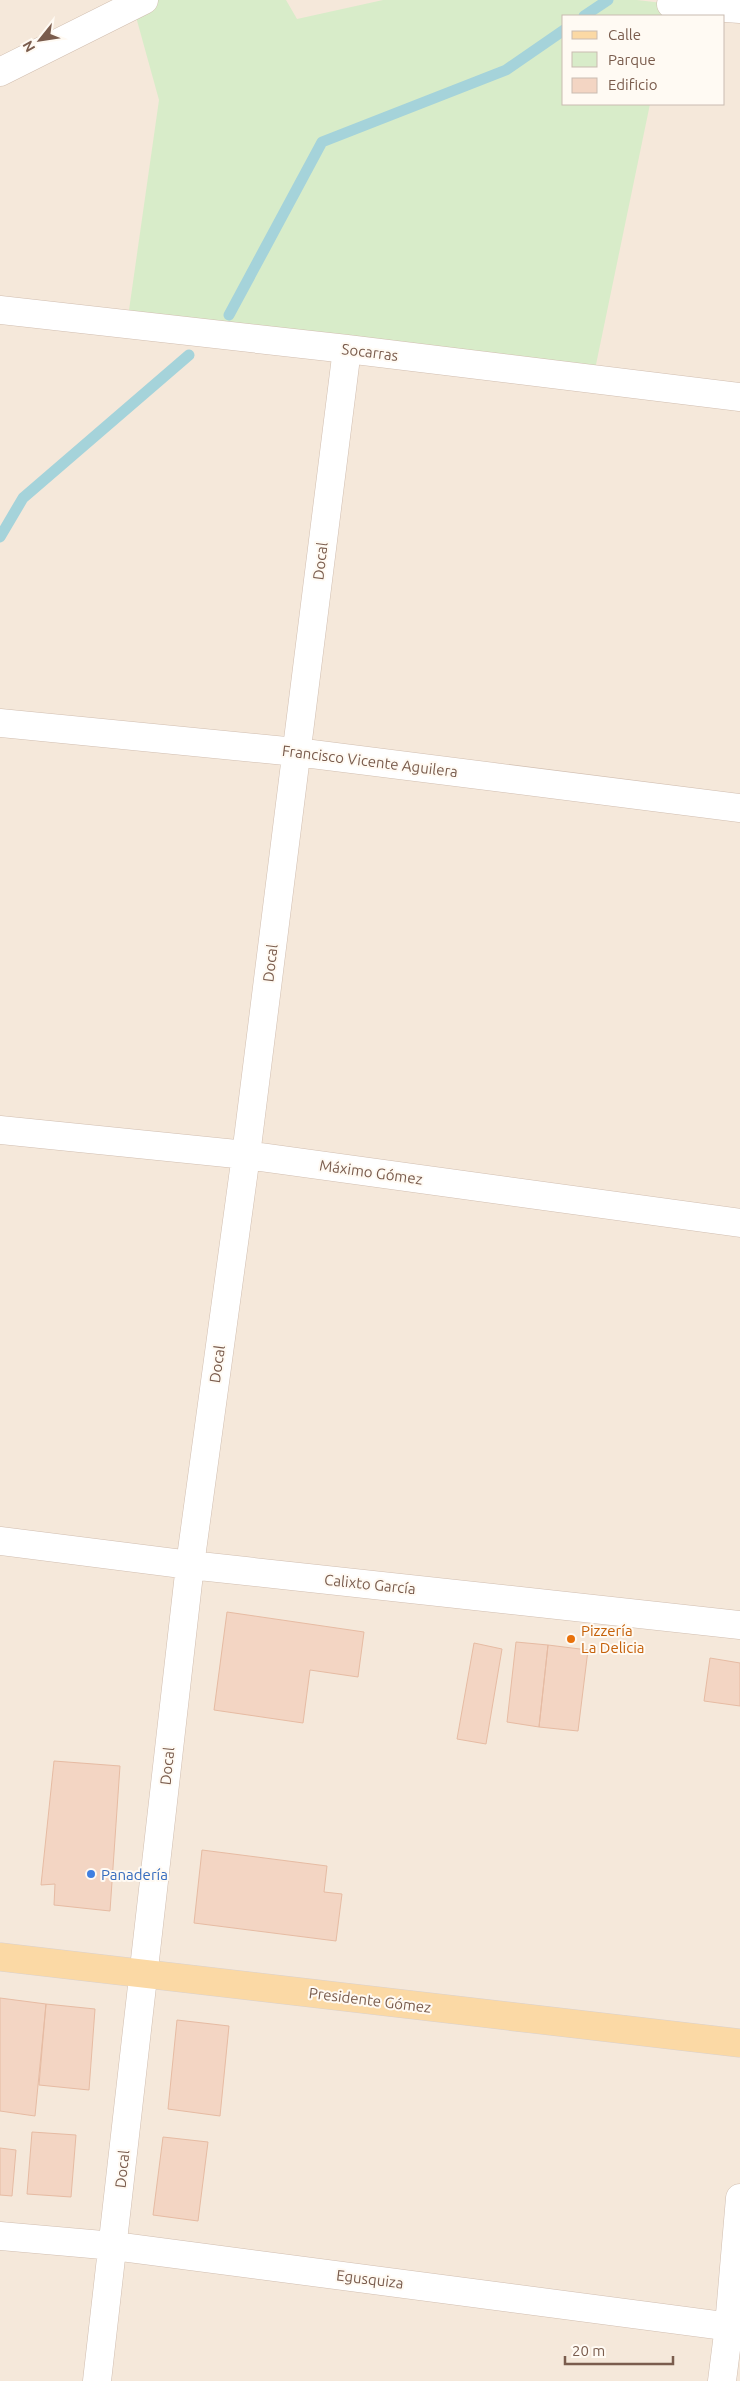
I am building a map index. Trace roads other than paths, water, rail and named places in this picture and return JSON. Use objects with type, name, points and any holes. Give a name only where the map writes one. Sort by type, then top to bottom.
[{"type":"main road","name":"Presidente Gómez","points":[[0,1957],[740,2043]]},
{"type":"street","points":[[0,72],[144,0]]},
{"type":"street","points":[[671,4],[740,9]]},
{"type":"street","name":"Socarras","points":[[0,310],[347,349],[740,397]]},
{"type":"street","name":"Docal","points":[[97,2381],[114,2246],[190,1564],[246,1155],[347,349]]},
{"type":"street","name":"Francisco Vicente Aguilera","points":[[0,723],[296,752],[740,808]]},
{"type":"street","name":"Máximo Gómez","points":[[0,1130],[246,1155],[740,1224]]},
{"type":"street","name":"Calixto García","points":[[0,1541],[740,1625]]},
{"type":"street","points":[[722,2381],[735,2327],[740,2198]]},
{"type":"street","name":"Egusquiza","points":[[0,2236],[114,2246],[735,2327]]},
{"type":"waterway","points":[[586,15],[608,0]]},
{"type":"waterway","points":[[229,315],[322,142],[506,70],[562,31]]},
{"type":"waterway","points":[[0,537],[23,498],[189,355]]},
{"type":"place","name":"Pizzería La Delicia","points":[[571,1639]]},
{"type":"place","name":"Panadería","points":[[91,1874]]}]
